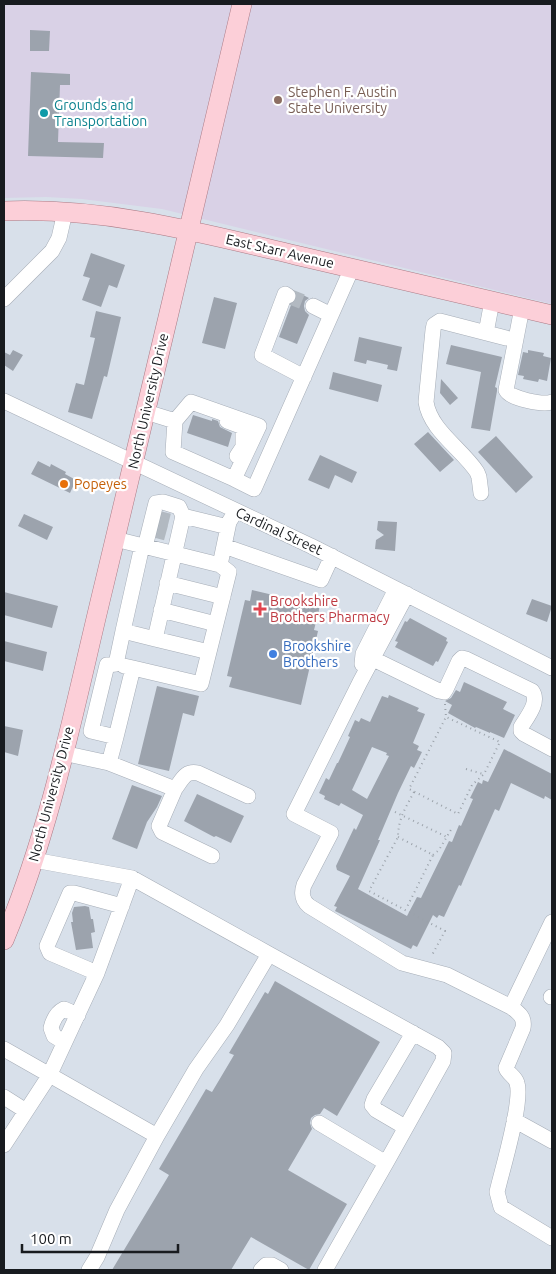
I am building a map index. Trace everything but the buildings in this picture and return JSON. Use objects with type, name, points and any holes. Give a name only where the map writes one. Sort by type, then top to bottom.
[{"type":"main road","name":"North University Drive","points":[[4,940],[34,860],[63,753],[134,463],[242,4]]},
{"type":"main road","name":"East Starr Avenue","points":[[4,211],[65,212],[110,216],[188,230],[552,316]]},
{"type":"street","points":[[4,299],[52,251],[59,238],[65,212]]},
{"type":"street","points":[[220,565],[229,522],[239,512],[254,490],[352,268]]},
{"type":"street","points":[[288,296],[285,294],[262,355],[304,377]]},
{"type":"street","points":[[486,333],[492,301]]},
{"type":"street","points":[[313,306],[331,314]]},
{"type":"street","points":[[522,308],[506,390],[507,394],[512,397],[542,403],[552,402]]},
{"type":"street","points":[[481,493],[477,472],[434,422],[427,410],[426,402],[434,325],[440,321],[446,322],[506,338]]},
{"type":"street","name":"Cardinal Street","points":[[4,401],[332,556],[552,668]]},
{"type":"street","points":[[254,490],[173,452],[176,421],[191,402],[279,434]]},
{"type":"street","points":[[201,406],[205,414],[243,427],[243,447],[232,467],[212,462],[207,467]]},
{"type":"street","points":[[146,412],[176,421]]},
{"type":"street","points":[[234,479],[259,426]]},
{"type":"street","points":[[116,664],[144,546],[166,524],[228,527]]},
{"type":"street","points":[[155,639],[174,554],[166,524]]},
{"type":"street","points":[[115,539],[220,565],[229,572],[201,684],[116,664],[107,665],[91,731],[116,737]]},
{"type":"street","points":[[224,546],[321,580],[332,556]]},
{"type":"street","points":[[167,583],[223,597]]},
{"type":"street","points":[[401,591],[368,656],[360,682],[294,814],[331,833],[304,885],[303,899],[309,906],[402,963],[447,975],[510,1007],[523,1018],[523,1028],[506,1068],[507,1072],[515,1078],[519,1099],[497,1192],[501,1208],[552,1238]]},
{"type":"street","points":[[161,610],[216,624]]},
{"type":"street","points":[[124,631],[209,652]]},
{"type":"street","points":[[368,656],[439,691],[444,692],[462,658],[532,691],[535,701],[521,731],[552,749]]},
{"type":"street","points":[[110,763],[133,668]]},
{"type":"street","points":[[63,753],[110,763],[175,790]]},
{"type":"street","points":[[212,856],[162,832],[159,826],[175,790],[186,774],[192,771],[248,796]]},
{"type":"street","points":[[34,860],[132,878],[438,1047],[444,1053],[443,1061],[325,1270]]},
{"type":"street","points":[[91,897],[97,872]]},
{"type":"street","points":[[4,1145],[49,1076],[97,973],[132,878]]},
{"type":"street","points":[[97,973],[50,953],[47,946],[70,893],[122,906]]},
{"type":"street","points":[[510,1007],[552,922]]},
{"type":"street","points":[[90,1270],[117,1210],[157,1136],[196,1069],[227,1025],[269,954]]},
{"type":"street","points":[[405,1127],[376,1110],[372,1105],[413,1033]]},
{"type":"street","points":[[4,1049],[157,1136]]},
{"type":"street","points":[[4,1097],[26,1111]]},
{"type":"street","points":[[514,1120],[552,1142]]},
{"type":"street","points":[[319,1123],[386,1163]]},
{"type":"street","points":[[261,1270],[266,1265],[272,1265],[281,1270]]},
{"type":"path","points":[[444,692],[446,717],[409,789],[458,814],[472,785],[484,774],[500,742],[446,717]]},
{"type":"path","points":[[466,769],[484,774]]},
{"type":"path","points":[[414,792],[401,815],[398,837],[369,891],[445,931],[431,956]]},
{"type":"path","points":[[395,812],[447,837]]},
{"type":"path","points":[[406,910],[433,855],[439,850],[452,828]]},
{"type":"path","points":[[398,837],[433,855]]},
{"type":"shaded area","name":"Stephen F. Austin State University","points":[[4,4],[552,4],[552,304],[162,209],[82,199],[46,197],[4,198]]},
{"type":"tunnel","points":[[288,296],[313,306]]},
{"type":"tunnel","points":[[157,518],[169,521]]},
{"type":"tunnel","points":[[155,530],[166,533]]},
{"type":"place","name":"Stephen F. Austin State University","points":[[278,100]]},
{"type":"place","name":"Grounds and Transportation","points":[[44,113]]},
{"type":"place","name":"Popeyes","points":[[64,484]]},
{"type":"place","name":"Brookshire Brothers Pharmacy","points":[[260,609]]},
{"type":"place","name":"Brookshire Brothers","points":[[273,654]]}]
